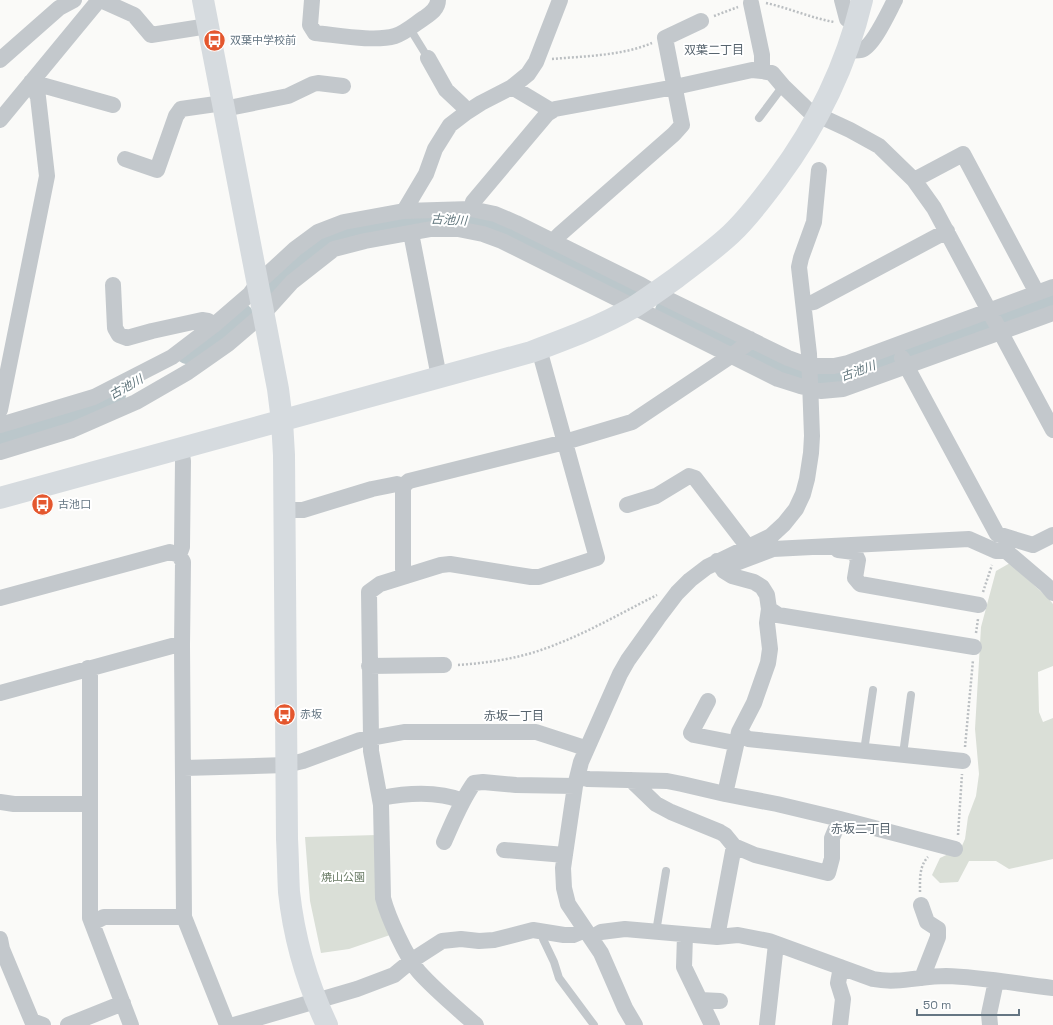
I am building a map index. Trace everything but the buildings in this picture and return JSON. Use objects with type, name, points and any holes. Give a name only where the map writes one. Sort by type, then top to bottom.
[{"type":"street","points":[[0,60],[60,8],[74,0]]},
{"type":"street","points":[[0,120],[99,0]]},
{"type":"street","points":[[103,0],[134,15],[151,35],[208,26]]},
{"type":"street","points":[[203,0],[264,313],[278,389],[282,421],[285,510],[286,765],[289,891],[296,935],[305,970],[316,1002],[327,1025]]},
{"type":"street","points":[[312,0],[310,25],[315,33],[374,38],[396,36],[405,31],[433,12],[438,0]]},
{"type":"street","points":[[404,211],[426,174],[435,149],[450,125],[467,112],[512,87],[528,74],[536,62],[560,0]]},
{"type":"street","points":[[842,0],[852,21]]},
{"type":"street","points":[[0,498],[539,349],[577,335],[633,307],[699,261],[731,234],[769,190],[797,152],[819,116],[835,83],[848,50],[852,21],[862,0]]},
{"type":"street","points":[[848,50],[861,50],[867,46],[877,34],[895,0]]},
{"type":"street","points":[[751,3],[762,55],[762,71]]},
{"type":"street","points":[[531,255],[548,241],[559,235],[674,134],[682,125],[665,38],[701,21]]},
{"type":"street","points":[[428,58],[446,90],[462,105],[467,112]]},
{"type":"street","points":[[471,209],[473,202],[547,114],[556,109],[675,87],[752,70],[772,74],[809,111],[850,130],[878,146],[914,180],[934,208],[1053,430]]},
{"type":"street","points":[[31,82],[113,105]]},
{"type":"street","points":[[0,410],[6,344],[47,176],[38,97],[31,82]]},
{"type":"street","points":[[125,159],[156,170],[180,109],[223,106],[288,96],[313,84],[343,86]]},
{"type":"street","points":[[512,87],[552,111]]},
{"type":"street","points":[[914,180],[963,154],[1038,293]]},
{"type":"street","points":[[635,1025],[625,1008],[601,953],[574,914],[564,888],[563,868],[581,762],[620,674],[628,660],[677,593],[690,580],[720,566],[748,547],[771,536],[784,524],[796,509],[803,494],[812,453],[810,378],[804,304],[799,267],[814,222],[819,170]]},
{"type":"street","points":[[0,425],[94,397],[172,357],[214,325],[250,294],[258,283],[295,249],[318,232],[344,222],[404,211],[471,209],[495,214],[516,223],[548,241],[641,285],[749,341],[788,358],[821,390],[843,389],[901,356],[995,321],[1053,313]]},
{"type":"street","points":[[0,452],[72,430],[136,402],[188,372],[228,344],[264,313],[292,282],[334,249],[365,240],[431,229],[458,229],[483,234],[502,241],[633,307],[733,355],[778,379],[810,378],[834,366],[901,356],[995,321],[1038,293],[1053,287]]},
{"type":"street","points":[[804,304],[814,302],[947,232]]},
{"type":"street","points":[[411,233],[439,377]]},
{"type":"street","points":[[113,285],[115,328],[119,335],[127,338],[202,320],[208,321],[214,325]]},
{"type":"street","points":[[403,486],[409,481],[565,442],[632,422],[733,355],[749,341]]},
{"type":"street","points":[[476,1025],[419,972],[411,961],[386,910],[383,898],[381,798],[371,738],[369,592],[380,584],[441,565],[450,564],[539,577],[597,558],[539,349]]},
{"type":"street","points":[[901,356],[997,534],[1033,545],[1053,534]]},
{"type":"street","points":[[179,555],[182,547],[183,461],[181,449]]},
{"type":"street","points":[[627,505],[656,496],[689,476],[694,478],[748,547]]},
{"type":"street","points":[[285,510],[303,510],[372,489],[397,484],[403,486]]},
{"type":"street","points":[[403,486],[403,569],[405,576]]},
{"type":"street","points":[[720,566],[736,563],[773,549],[969,539],[996,551],[1006,551],[1046,585],[1053,593]]},
{"type":"street","points":[[819,546],[854,552],[858,560],[855,578],[860,584],[979,605]]},
{"type":"street","points":[[0,598],[170,552],[179,555],[183,562],[182,645],[184,917],[226,1025]]},
{"type":"street","points":[[720,566],[732,576],[754,582],[762,587],[767,594],[770,649],[768,663],[754,703],[737,738],[725,794]]},
{"type":"street","points":[[768,609],[778,615],[974,646]]},
{"type":"street","points":[[0,693],[88,668],[172,646],[182,645]]},
{"type":"street","points":[[370,666],[444,665]]},
{"type":"street","points":[[88,668],[90,676],[90,918],[132,1025]]},
{"type":"street","points":[[708,701],[691,733],[694,735],[964,760]]},
{"type":"street","points":[[184,768],[286,765],[303,761],[371,738],[404,732],[536,732],[579,746],[586,750]]},
{"type":"street","points":[[444,842],[463,801],[474,783],[483,782],[516,786],[588,779],[667,781],[840,818],[955,849]]},
{"type":"street","points":[[632,780],[656,804],[671,812],[720,832],[725,835],[734,846],[755,855],[828,873],[832,858],[832,838],[840,818]]},
{"type":"street","points":[[381,798],[426,794],[454,798],[463,801]]},
{"type":"street","points":[[1,804],[89,804]]},
{"type":"street","points":[[717,937],[734,846]]},
{"type":"street","points":[[504,850],[565,855]]},
{"type":"street","points":[[921,905],[928,922],[938,929],[938,937],[922,978]]},
{"type":"street","points":[[92,922],[104,917],[184,917]]},
{"type":"street","points":[[234,1025],[316,1002],[394,975],[411,961],[442,941],[461,939],[479,941],[494,940],[533,930],[544,930],[564,935],[588,934],[625,929],[717,937],[738,935],[776,944],[873,979],[887,982],[944,976],[971,977],[1053,988]]},
{"type":"street","points":[[685,935],[684,967],[712,1025]]},
{"type":"street","points":[[0,939],[2,949],[32,1021],[43,1025]]},
{"type":"street","points":[[767,1025],[776,944]]},
{"type":"street","points":[[840,1025],[843,999],[838,983],[842,967]]},
{"type":"street","points":[[990,1025],[989,1014],[996,981]]},
{"type":"street","points":[[700,1000],[720,1001]]},
{"type":"street","points":[[68,1025],[123,1003]]},
{"type":"lane","points":[[412,32],[428,58]]},
{"type":"lane","points":[[759,118],[783,86]]},
{"type":"lane","points":[[864,751],[873,690]]},
{"type":"lane","points":[[903,754],[911,695]]},
{"type":"lane","points":[[656,932],[666,871]]},
{"type":"lane","points":[[544,930],[543,939],[554,962],[559,978],[594,1025]]},
{"type":"path","points":[[701,21],[743,5],[760,2],[842,24],[852,21]]},
{"type":"path","points":[[536,62],[623,52],[642,47],[665,38]]},
{"type":"path","points":[[955,849],[957,842],[960,785],[964,760],[979,605],[996,551]]},
{"type":"path","points":[[444,665],[485,662],[515,657],[541,650],[579,635],[663,591],[672,590],[677,593]]},
{"type":"path","points":[[921,905],[919,898],[921,873],[925,861],[934,852],[938,844]]},
{"type":"green space","points":[[1010,563],[1053,604],[1053,666],[1038,672],[1039,712],[1043,722],[1053,718],[1053,859],[1009,869],[996,861],[969,861],[958,882],[940,883],[932,875],[940,858],[961,848],[965,839],[968,817],[976,796],[979,774],[975,729],[981,627],[996,571]]},
{"type":"green space","name":"焼山公園","points":[[377,835],[393,934],[349,949],[321,953],[310,901],[305,837]]},
{"type":"waterway","name":"古池川","points":[[276,286],[305,256],[356,229],[415,219],[462,218],[492,225],[626,291]]},
{"type":"waterway","name":"古池川","points":[[667,311],[790,373],[807,378],[836,379],[973,331],[1053,300]]},
{"type":"waterway","name":"古池川","points":[[187,352],[242,316]]},
{"type":"waterway","name":"古池川","points":[[0,436],[37,426],[72,414],[114,395]]},
{"type":"place","name":"双葉中学校前","points":[[215,40]]},
{"type":"place","name":"古池口","points":[[43,504]]},
{"type":"place","name":"赤坂","points":[[285,714]]},
{"type":"district","name":"双葉二丁目","points":[[714,50]]},
{"type":"district","name":"赤坂一丁目","points":[[514,716]]},
{"type":"district","name":"赤坂二丁目","points":[[861,829]]}]
